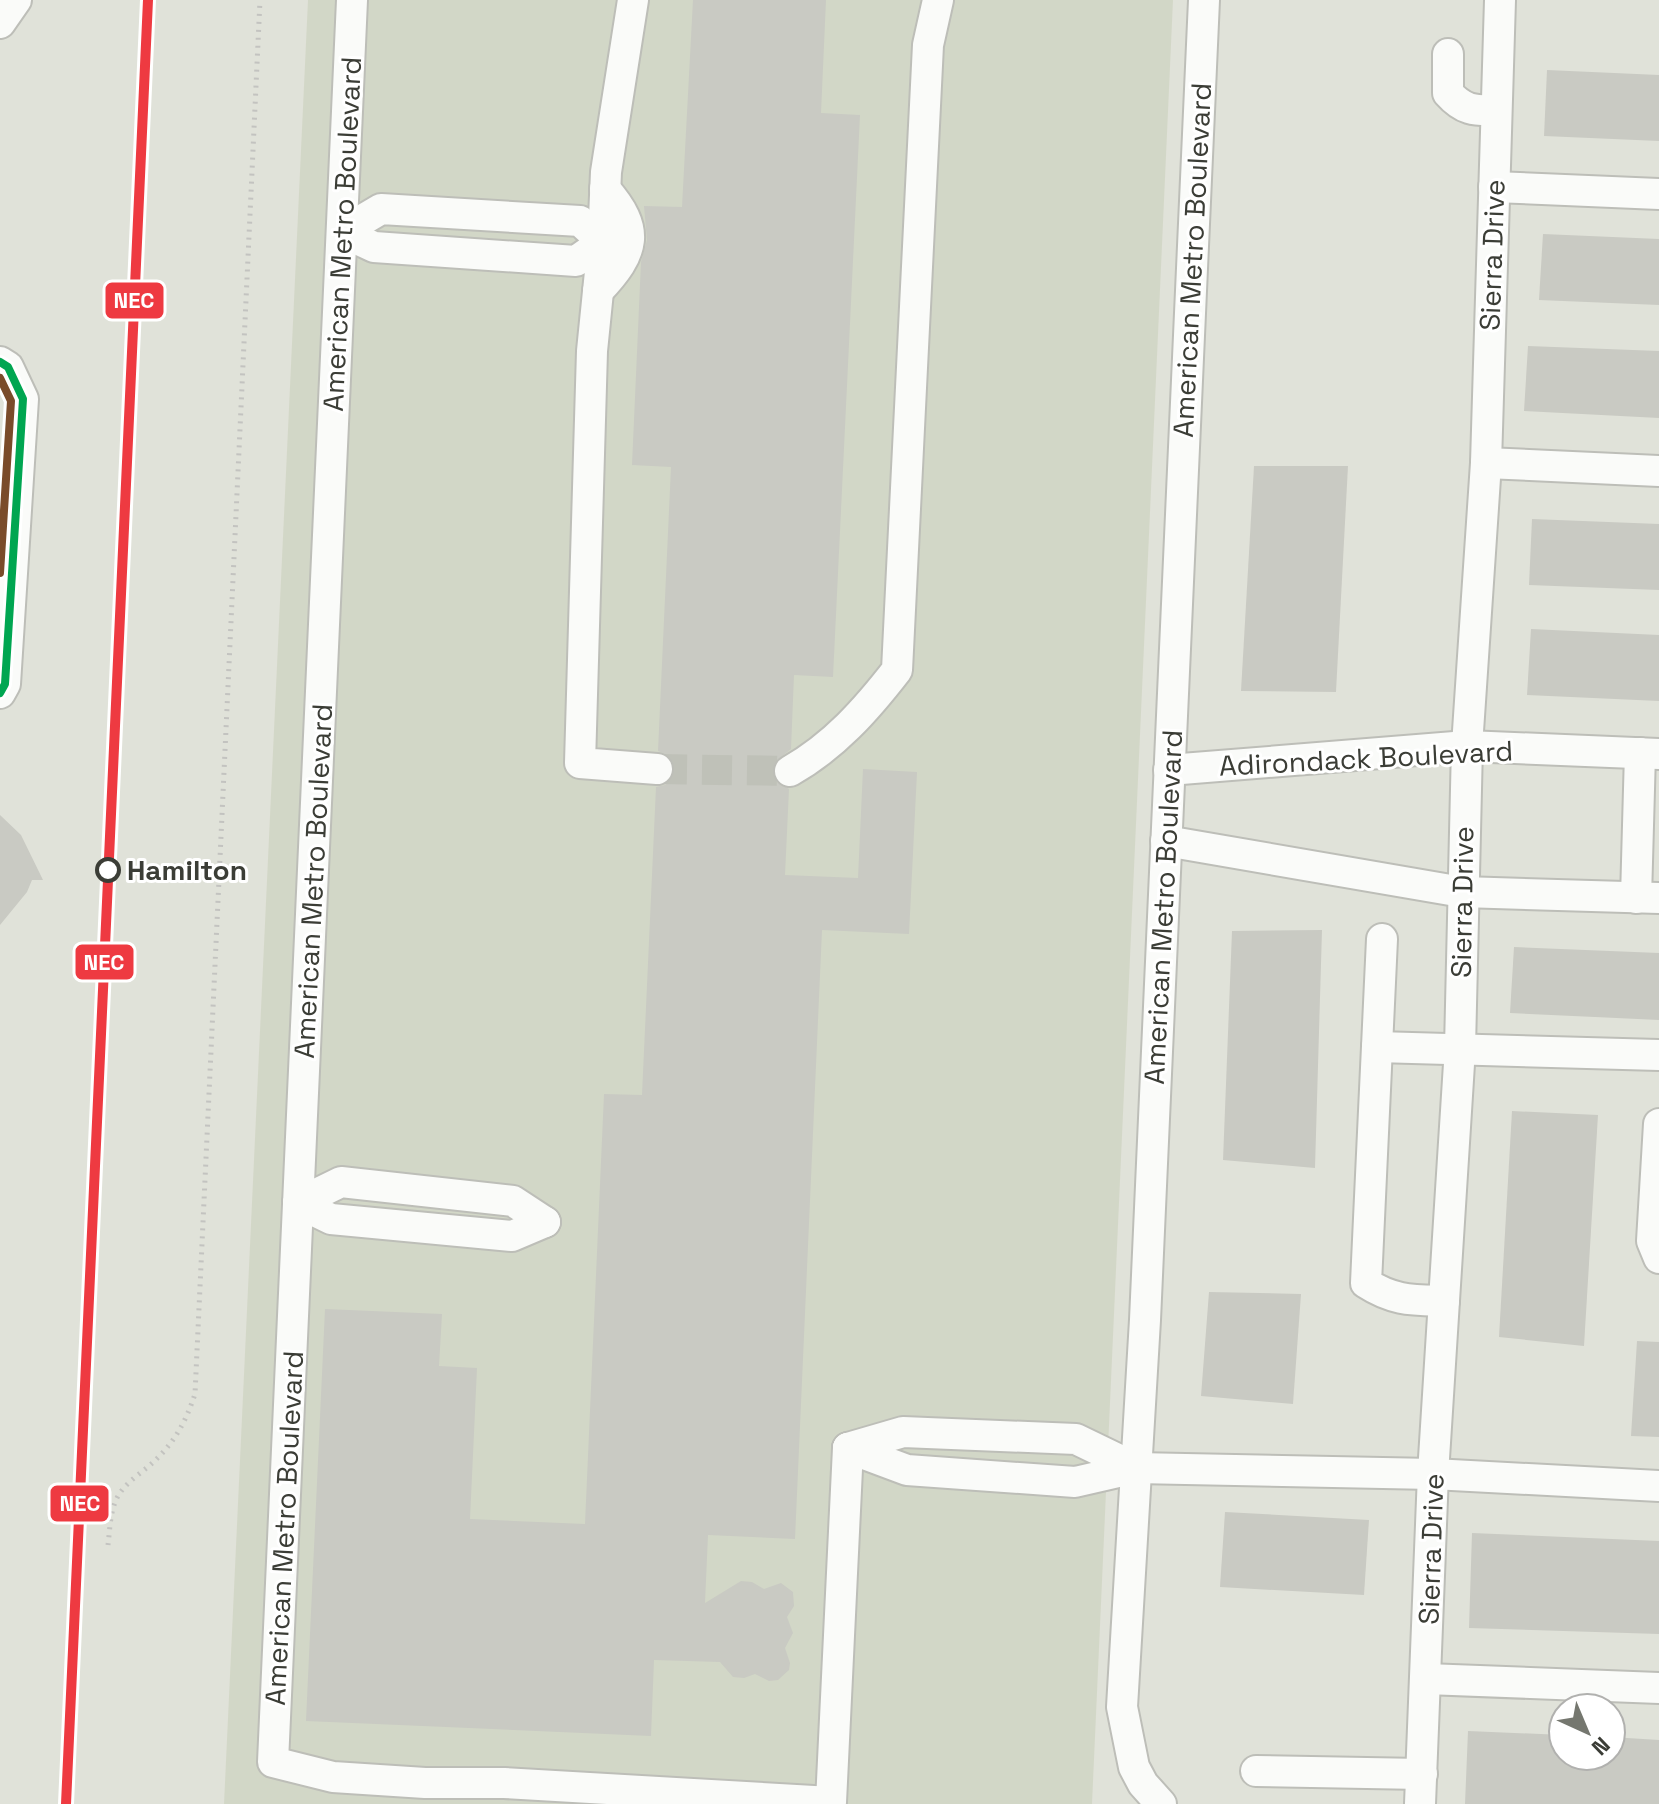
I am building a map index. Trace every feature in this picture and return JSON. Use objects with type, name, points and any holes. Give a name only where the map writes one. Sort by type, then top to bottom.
[{"type":"street","points":[[0,23],[16,0]]},
{"type":"street","name":"American Metro Boulevard","points":[[352,0],[273,1762],[333,1777],[425,1783],[504,1783],[831,1802],[848,1448]]},
{"type":"street","points":[[633,0],[605,189],[592,351],[580,763],[657,769]]},
{"type":"street","points":[[790,771],[814,758],[865,711],[897,670],[928,45],[938,0]]},
{"type":"street","name":"American Metro Boulevard","points":[[1161,1804],[1143,1784],[1134,1767],[1122,1707],[1136,1468],[1204,0]]},
{"type":"street","name":"Sierra Drive","points":[[1420,1804],[1433,1474],[1460,1048],[1467,746],[1486,463],[1500,0]]},
{"type":"street","points":[[1448,54],[1448,93],[1458,105],[1473,111],[1496,110]]},
{"type":"street","points":[[1494,187],[1659,194]]},
{"type":"street","points":[[598,291],[618,270],[626,253],[629,235],[627,217],[605,189]]},
{"type":"street","points":[[342,232],[381,209],[580,221],[603,242]]},
{"type":"street","points":[[0,362],[8,367],[23,399],[5,684],[0,693]]},
{"type":"street","points":[[1486,463],[1659,471]]},
{"type":"street","name":"Adirondack Boulevard","points":[[1169,770],[1467,746],[1650,754]]},
{"type":"street","points":[[1166,841],[1462,892],[1648,898],[1650,754]]},
{"type":"street","points":[[1382,939],[1366,1283],[1383,1294],[1402,1299],[1444,1301]]},
{"type":"street","points":[[1377,1047],[1659,1055]]},
{"type":"street","points":[[1659,1124],[1652,1241],[1659,1258]]},
{"type":"street","points":[[341,1182],[513,1201],[545,1222],[512,1236],[331,1219],[298,1203],[341,1182]]},
{"type":"street","points":[[848,1448],[903,1432],[1076,1439],[1136,1468]]},
{"type":"street","points":[[848,1448],[907,1470],[1075,1482],[1136,1468],[1433,1474],[1659,1486]]},
{"type":"street","points":[[1426,1679],[1659,1688]]},
{"type":"street","points":[[1256,1771],[1422,1774]]},
{"type":"path","points":[[108,1545],[112,1510],[117,1497],[175,1441],[188,1417],[195,1394],[260,0]]},
{"type":"shaded area","points":[[308,0],[1173,0],[1092,1804],[224,1804]]},
{"type":"building","points":[[693,0],[826,0],[821,113],[860,115],[833,677],[794,675],[791,749],[775,762],[772,771],[775,781],[789,789],[785,875],[858,878],[863,769],[917,772],[909,934],[822,930],[795,1539],[708,1535],[705,1603],[741,1581],[752,1582],[764,1589],[781,1583],[793,1592],[794,1606],[787,1617],[793,1633],[785,1648],[789,1670],[778,1680],[769,1681],[755,1674],[744,1678],[733,1677],[720,1662],[654,1660],[651,1736],[306,1721],[325,1309],[442,1314],[439,1366],[477,1368],[470,1519],[585,1524],[604,1094],[642,1095],[656,787],[671,780],[675,770],[668,755],[658,751],[671,467],[632,465],[641,262],[647,240],[644,206],[682,207]]},
{"type":"building","points":[[1547,70],[1659,75],[1659,141],[1544,136]]},
{"type":"building","points":[[1543,234],[1659,239],[1659,305],[1539,300]]},
{"type":"building","points":[[1528,346],[1659,351],[1659,418],[1524,411]]},
{"type":"building","points":[[1254,466],[1348,466],[1336,692],[1241,691]]},
{"type":"building","points":[[1532,519],[1659,524],[1659,590],[1529,585]]},
{"type":"building","points":[[1531,629],[1659,635],[1659,701],[1527,695]]},
{"type":"building","points":[[0,815],[21,835],[43,880],[32,880],[27,892],[0,925]]},
{"type":"building","points":[[1322,930],[1315,1168],[1223,1160],[1232,931]]},
{"type":"building","points":[[1514,947],[1659,953],[1659,1020],[1510,1013]]},
{"type":"building","points":[[1512,1111],[1598,1115],[1584,1346],[1499,1337]]},
{"type":"building","points":[[1209,1292],[1301,1294],[1293,1404],[1201,1396]]},
{"type":"building","points":[[1637,1341],[1659,1342],[1659,1437],[1631,1436]]},
{"type":"building","points":[[1225,1512],[1369,1520],[1364,1595],[1220,1587]]},
{"type":"building","points":[[1472,1533],[1659,1541],[1659,1634],[1469,1628]]},
{"type":"building","points":[[1468,1731],[1547,1734],[1547,1772],[1627,1772],[1627,1738],[1659,1740],[1659,1804],[1465,1804]]},
{"type":"tunnel","points":[[657,769],[790,771]]},
{"type":"transit line","name":"NEC","points":[[66,1804],[148,0]]},
{"type":"transit line","points":[[0,362],[8,367],[23,399],[5,684],[0,693]]},
{"type":"transit line","points":[[0,378],[11,401],[0,573]]},
{"type":"place","name":"Hamilton","points":[[108,870]]}]
